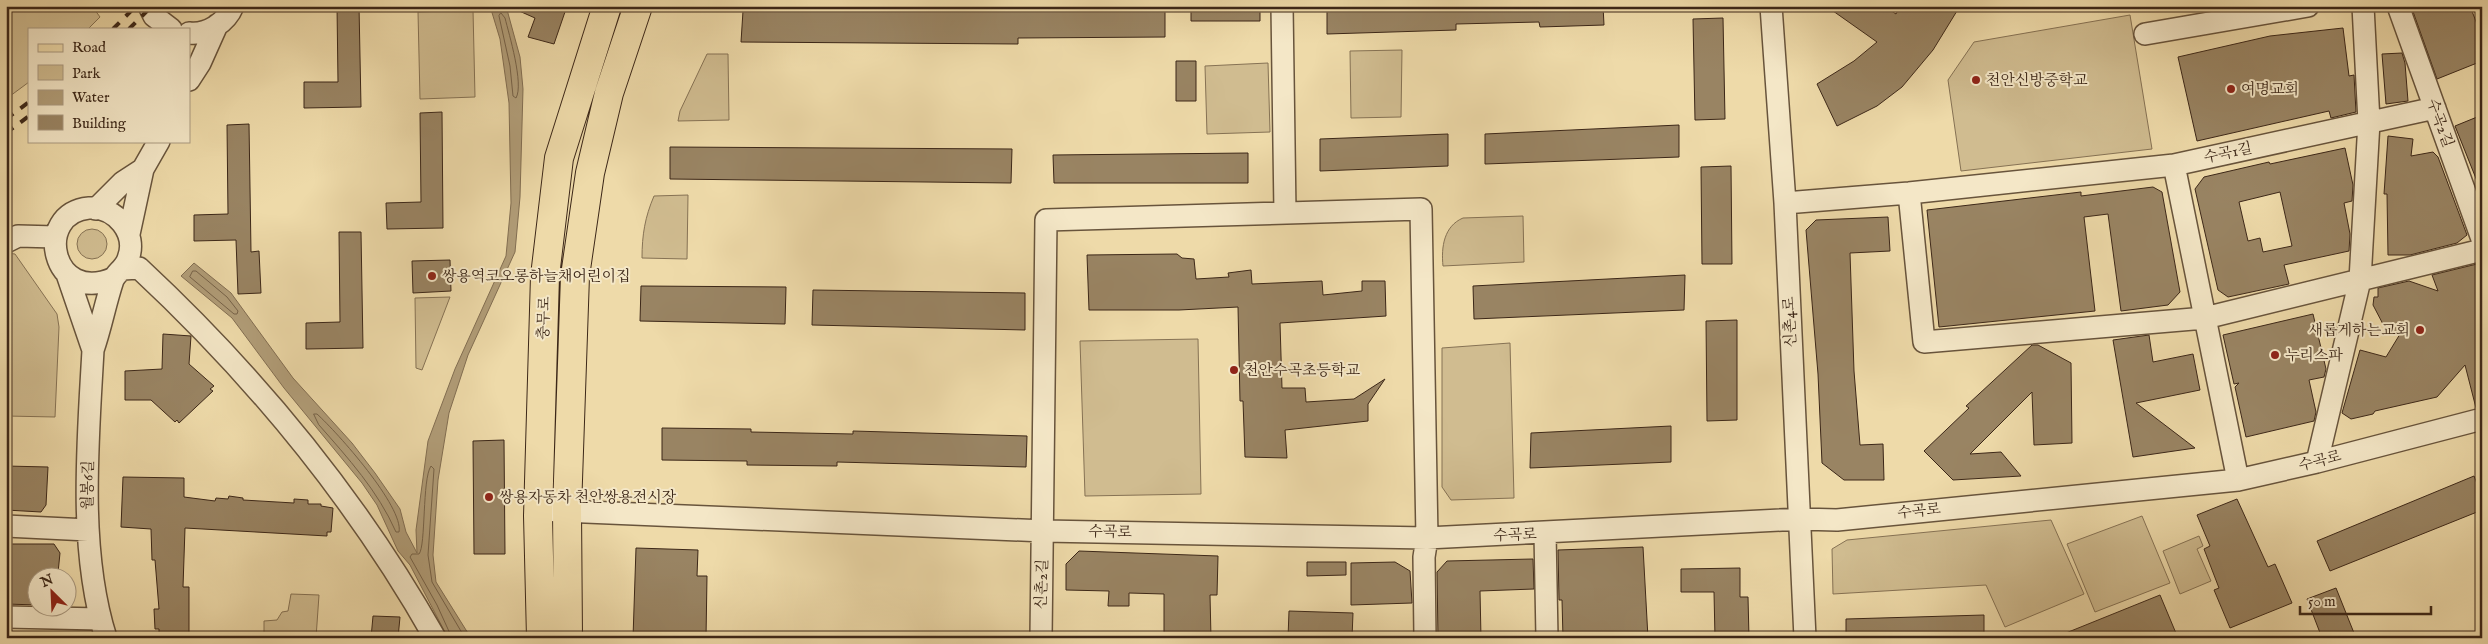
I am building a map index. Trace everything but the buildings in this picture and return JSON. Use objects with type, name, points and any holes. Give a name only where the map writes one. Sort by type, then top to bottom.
[{"type":"main road","name":"충무로","points":[[541,638],[538,510],[545,276],[559,158],[607,6]]},
{"type":"main road","name":"충무로","points":[[568,638],[566,509],[575,276],[590,173],[608,94],[638,6]]},
{"type":"street","points":[[149,6],[154,16],[168,28]]},
{"type":"street","points":[[190,33],[210,30],[223,21],[234,6]]},
{"type":"street","points":[[1282,6],[1285,213],[1422,209],[1427,538],[1424,557],[1425,638]]},
{"type":"street","name":"신촌4로","points":[[1771,6],[1784,203],[1805,638]]},
{"type":"street","points":[[2145,34],[2308,6]]},
{"type":"street","points":[[2317,462],[2360,280],[2369,122],[2362,6]]},
{"type":"street","name":"수곡2길","points":[[2398,6],[2482,239]]},
{"type":"street","points":[[190,78],[200,63],[217,25]]},
{"type":"street","name":"수곡1길","points":[[1784,203],[1910,193],[2174,165],[2435,108]]},
{"type":"street","points":[[93,350],[102,324],[125,272],[129,258],[130,240],[143,170],[158,142]]},
{"type":"street","points":[[2174,165],[2238,480]]},
{"type":"street","points":[[96,208],[123,182],[143,170]]},
{"type":"street","points":[[1910,193],[1924,342],[2205,318],[2482,250]]},
{"type":"street","points":[[93,350],[67,274],[60,265],[55,253],[56,236],[66,218],[77,211],[96,208],[114,214],[123,222],[130,240]]},
{"type":"street","name":"신촌2길","points":[[1041,638],[1044,531],[1046,220],[1285,213]]},
{"type":"street","points":[[6,242],[18,236],[56,236]]},
{"type":"street","points":[[67,274],[78,281],[90,284],[102,283],[125,272]]},
{"type":"street","points":[[125,272],[175,301],[260,390],[319,462],[372,538],[435,638]]},
{"type":"street","name":"월봉6길","points":[[6,617],[103,629],[88,530],[93,350]]},
{"type":"street","name":"수곡로","points":[[538,510],[566,509],[1044,531],[1427,538],[1800,519],[1836,520],[2238,480],[2317,462],[2482,419]]},
{"type":"street","points":[[6,526],[88,530]]},
{"type":"street","points":[[1545,533],[1547,638]]},
{"type":"green space","points":[[6,6],[92,6],[100,17],[89,28],[28,28],[28,83],[6,99]]},
{"type":"green space","points":[[473,10],[475,97],[420,99],[418,12]]},
{"type":"green space","points":[[2130,15],[2152,149],[1961,171],[1948,80],[1974,42]]},
{"type":"green space","points":[[1402,50],[1401,117],[1351,118],[1350,51]]},
{"type":"green space","points":[[707,54],[728,54],[729,120],[678,121],[680,111]]},
{"type":"green space","points":[[1268,63],[1270,132],[1207,134],[1205,66]]},
{"type":"green space","points":[[688,195],[687,259],[642,258],[645,226],[654,196]]},
{"type":"green space","points":[[1523,216],[1524,262],[1443,266],[1445,238],[1452,226],[1463,218]]},
{"type":"green space","points":[[92,229],[103,233],[107,244],[103,255],[92,259],[81,255],[77,244],[81,233]]},
{"type":"green space","points":[[6,253],[15,254],[57,314],[59,327],[55,417],[6,416]]},
{"type":"green space","points":[[450,297],[422,370],[416,368],[415,298]]},
{"type":"green space","points":[[1198,339],[1201,494],[1085,496],[1080,341]]},
{"type":"green space","points":[[1510,343],[1514,498],[1451,500],[1442,487],[1442,348]]},
{"type":"green space","points":[[2142,516],[2170,583],[2095,612],[2067,544]]},
{"type":"green space","points":[[2051,520],[2084,594],[2005,627],[1986,585],[1833,594],[1832,549],[1847,540]]},
{"type":"green space","points":[[2199,536],[2203,546],[2197,549],[2211,581],[2180,594],[2163,551]]},
{"type":"green space","points":[[291,594],[319,595],[316,638],[264,638],[264,621],[277,620],[282,612],[288,611]]},
{"type":"water","points":[[490,6],[506,6],[520,57],[523,89],[520,197],[515,252],[468,355],[449,413],[438,480],[433,555],[436,582],[471,638],[448,638],[410,565],[398,551],[377,505],[362,483],[284,388],[232,318],[181,276],[194,263],[231,293],[293,378],[352,443],[375,473],[400,509],[406,532],[417,553],[416,530],[428,441],[455,369],[506,256],[511,203],[509,103],[500,39]]},
{"type":"railway","points":[[114,28],[136,6]]},
{"type":"railway","points":[[130,28],[152,6]]},
{"type":"railway","points":[[6,119],[28,103]]},
{"type":"railway","points":[[6,133],[28,117]]},
{"type":"place","name":"천안신방중학교","points":[[1976,80]]},
{"type":"place","name":"여명교회","points":[[2231,89]]},
{"type":"place","name":"쌍용역코오롱하늘채어린이집","points":[[432,276]]},
{"type":"place","name":"새롭게하는교회","points":[[2420,330]]},
{"type":"place","name":"누리스파","points":[[2275,355]]},
{"type":"place","name":"천안수곡초등학교","points":[[1234,370]]},
{"type":"place","name":"쌍용자동차 천안쌍용전시장","points":[[489,497]]}]
